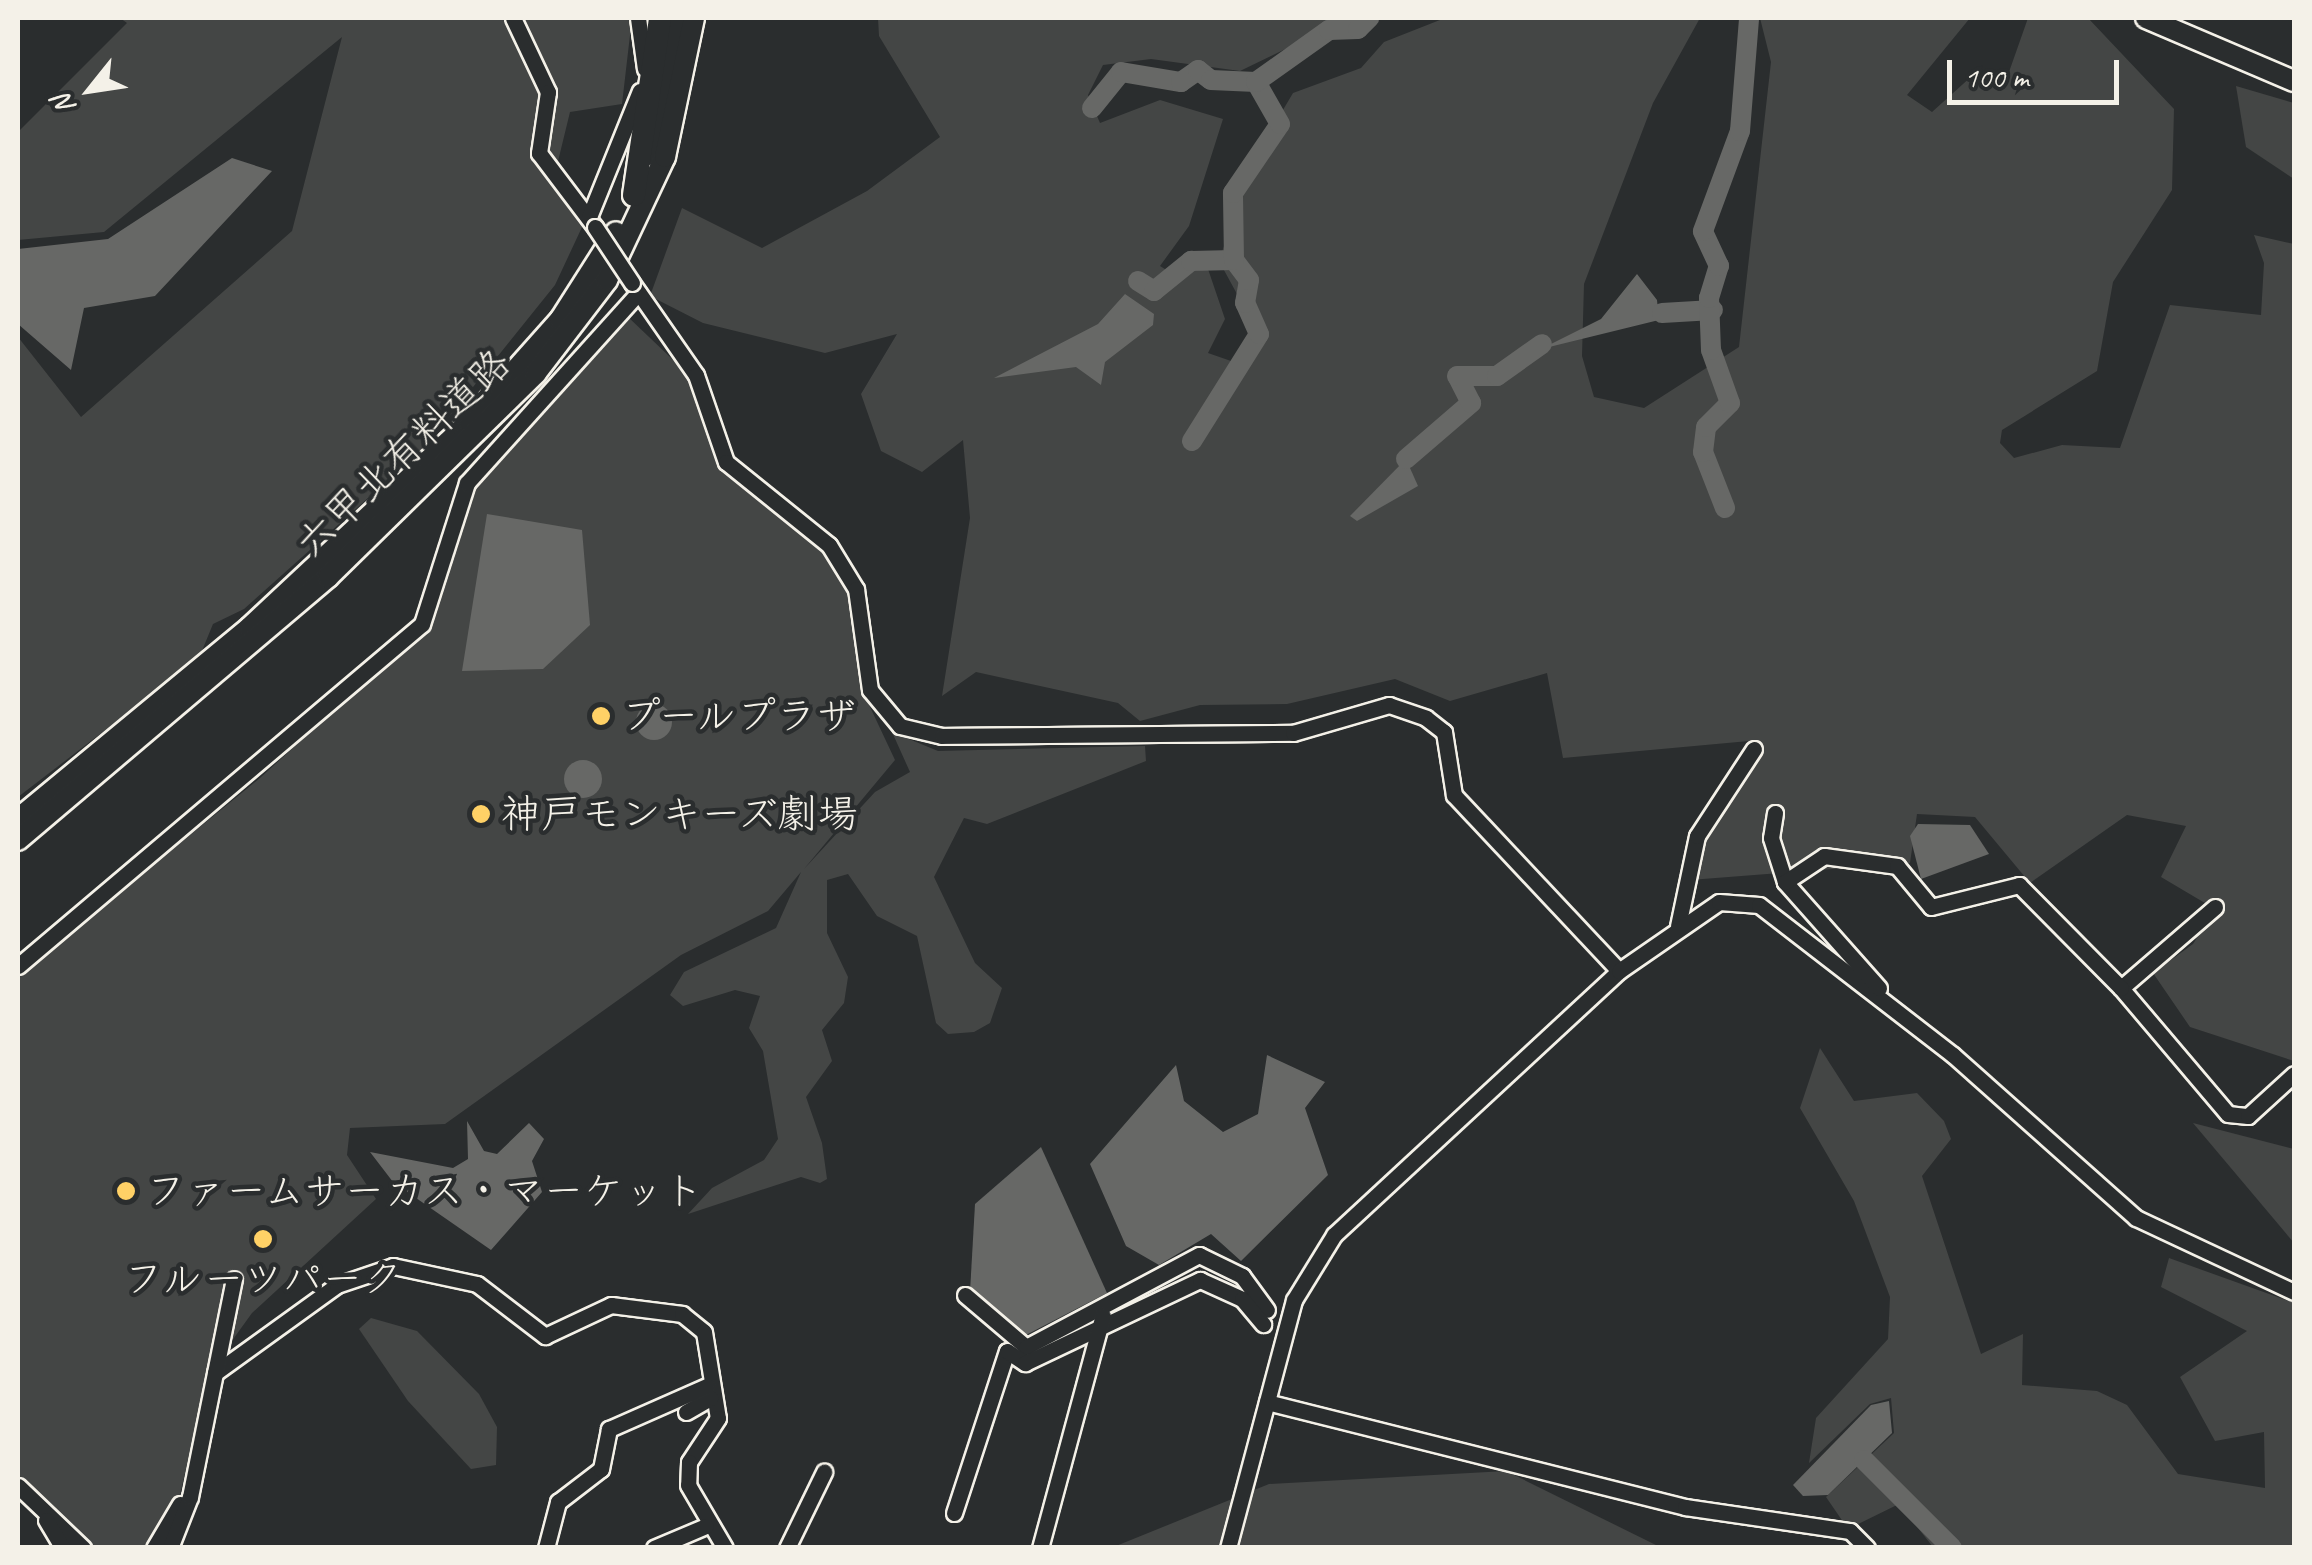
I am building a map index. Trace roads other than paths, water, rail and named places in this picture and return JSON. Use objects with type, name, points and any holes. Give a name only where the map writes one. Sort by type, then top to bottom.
[{"type":"highway","points":[[634,195],[660,18]]},
{"type":"main road","name":"六甲北有料道路","points":[[18,819],[250,627],[469,422],[560,320],[634,195],[677,18]]},
{"type":"main road","name":"六甲北有料道路","points":[[18,840],[328,577],[558,346],[607,280],[665,157],[694,18]]},
{"type":"main road","points":[[2146,18],[2294,81]]},
{"type":"street","points":[[514,18],[548,92],[539,153],[592,222],[696,375],[726,462],[829,545],[856,589],[870,690],[900,726],[942,736],[1294,733],[1389,706],[1426,718],[1444,732],[1454,795],[1619,971]]},
{"type":"street","points":[[592,222],[645,73],[638,18]]},
{"type":"street","points":[[18,966],[422,624],[467,483],[635,288]]},
{"type":"street","points":[[1678,926],[1697,836],[1754,748]]},
{"type":"street","points":[[1776,813],[1771,838],[1785,882],[1891,1006]]},
{"type":"street","points":[[1785,882],[1824,856],[1897,866],[1931,907],[2018,885],[2121,988],[2228,1114],[2248,1116],[2294,1074]]},
{"type":"street","points":[[1228,1548],[1294,1300],[1334,1235],[1619,971],[1678,926],[1719,902],[1759,905],[1891,1006],[2136,1218],[2294,1292]]},
{"type":"street","points":[[2121,988],[2215,907]]},
{"type":"street","points":[[954,1512],[1007,1351],[1025,1364],[1198,1255],[1245,1264]]},
{"type":"street","points":[[965,1295],[1026,1347],[1103,1314],[1200,1280],[1242,1299],[1265,1317],[1242,1276],[1198,1255]]},
{"type":"street","points":[[215,1372],[337,1285],[392,1266],[477,1284],[545,1336],[612,1305],[682,1314],[704,1332],[709,1392],[718,1418],[688,1474],[706,1526],[725,1548]]},
{"type":"street","points":[[170,1548],[196,1466],[234,1279]]},
{"type":"street","points":[[1040,1548],[1103,1314]]},
{"type":"street","points":[[686,1412],[709,1392]]},
{"type":"street","points":[[546,1548],[558,1502],[601,1469],[609,1430],[709,1392]]},
{"type":"street","points":[[1267,1402],[1685,1507],[1850,1531],[1868,1548]]},
{"type":"street","points":[[154,1548],[196,1466]]},
{"type":"street","points":[[787,1548],[824,1472]]},
{"type":"street","points":[[18,1486],[83,1548]]},
{"type":"street","points":[[42,1512],[63,1548]]},
{"type":"street","points":[[654,1548],[668,1534],[706,1526]]},
{"type":"waterway","points":[[1192,441],[1259,334],[1245,303],[1249,280],[1234,260],[1233,193],[1280,124],[1256,82],[1329,30],[1358,29],[1369,18]]},
{"type":"waterway","points":[[1725,508],[1703,452],[1706,427],[1730,403],[1711,350],[1709,298],[1719,266],[1703,231],[1740,131],[1749,18]]},
{"type":"waterway","points":[[1092,108],[1121,72],[1181,82],[1198,70],[1211,80],[1256,82]]},
{"type":"waterway","points":[[1138,281],[1154,291],[1191,261],[1234,260]]},
{"type":"waterway","points":[[1662,313],[1713,310]]},
{"type":"waterway","points":[[1406,459],[1471,403],[1457,376],[1497,376],[1542,344]]},
{"type":"waterway","points":[[1864,1460],[1952,1548]]},
{"type":"place","name":"プールプラザ","points":[[601,716]]},
{"type":"place","name":"神戸モンキーズ劇場","points":[[481,814]]},
{"type":"place","name":"ファームサーカス・マーケット","points":[[126,1191]]},
{"type":"place","name":"フルーツパーク","points":[[263,1239]]}]
